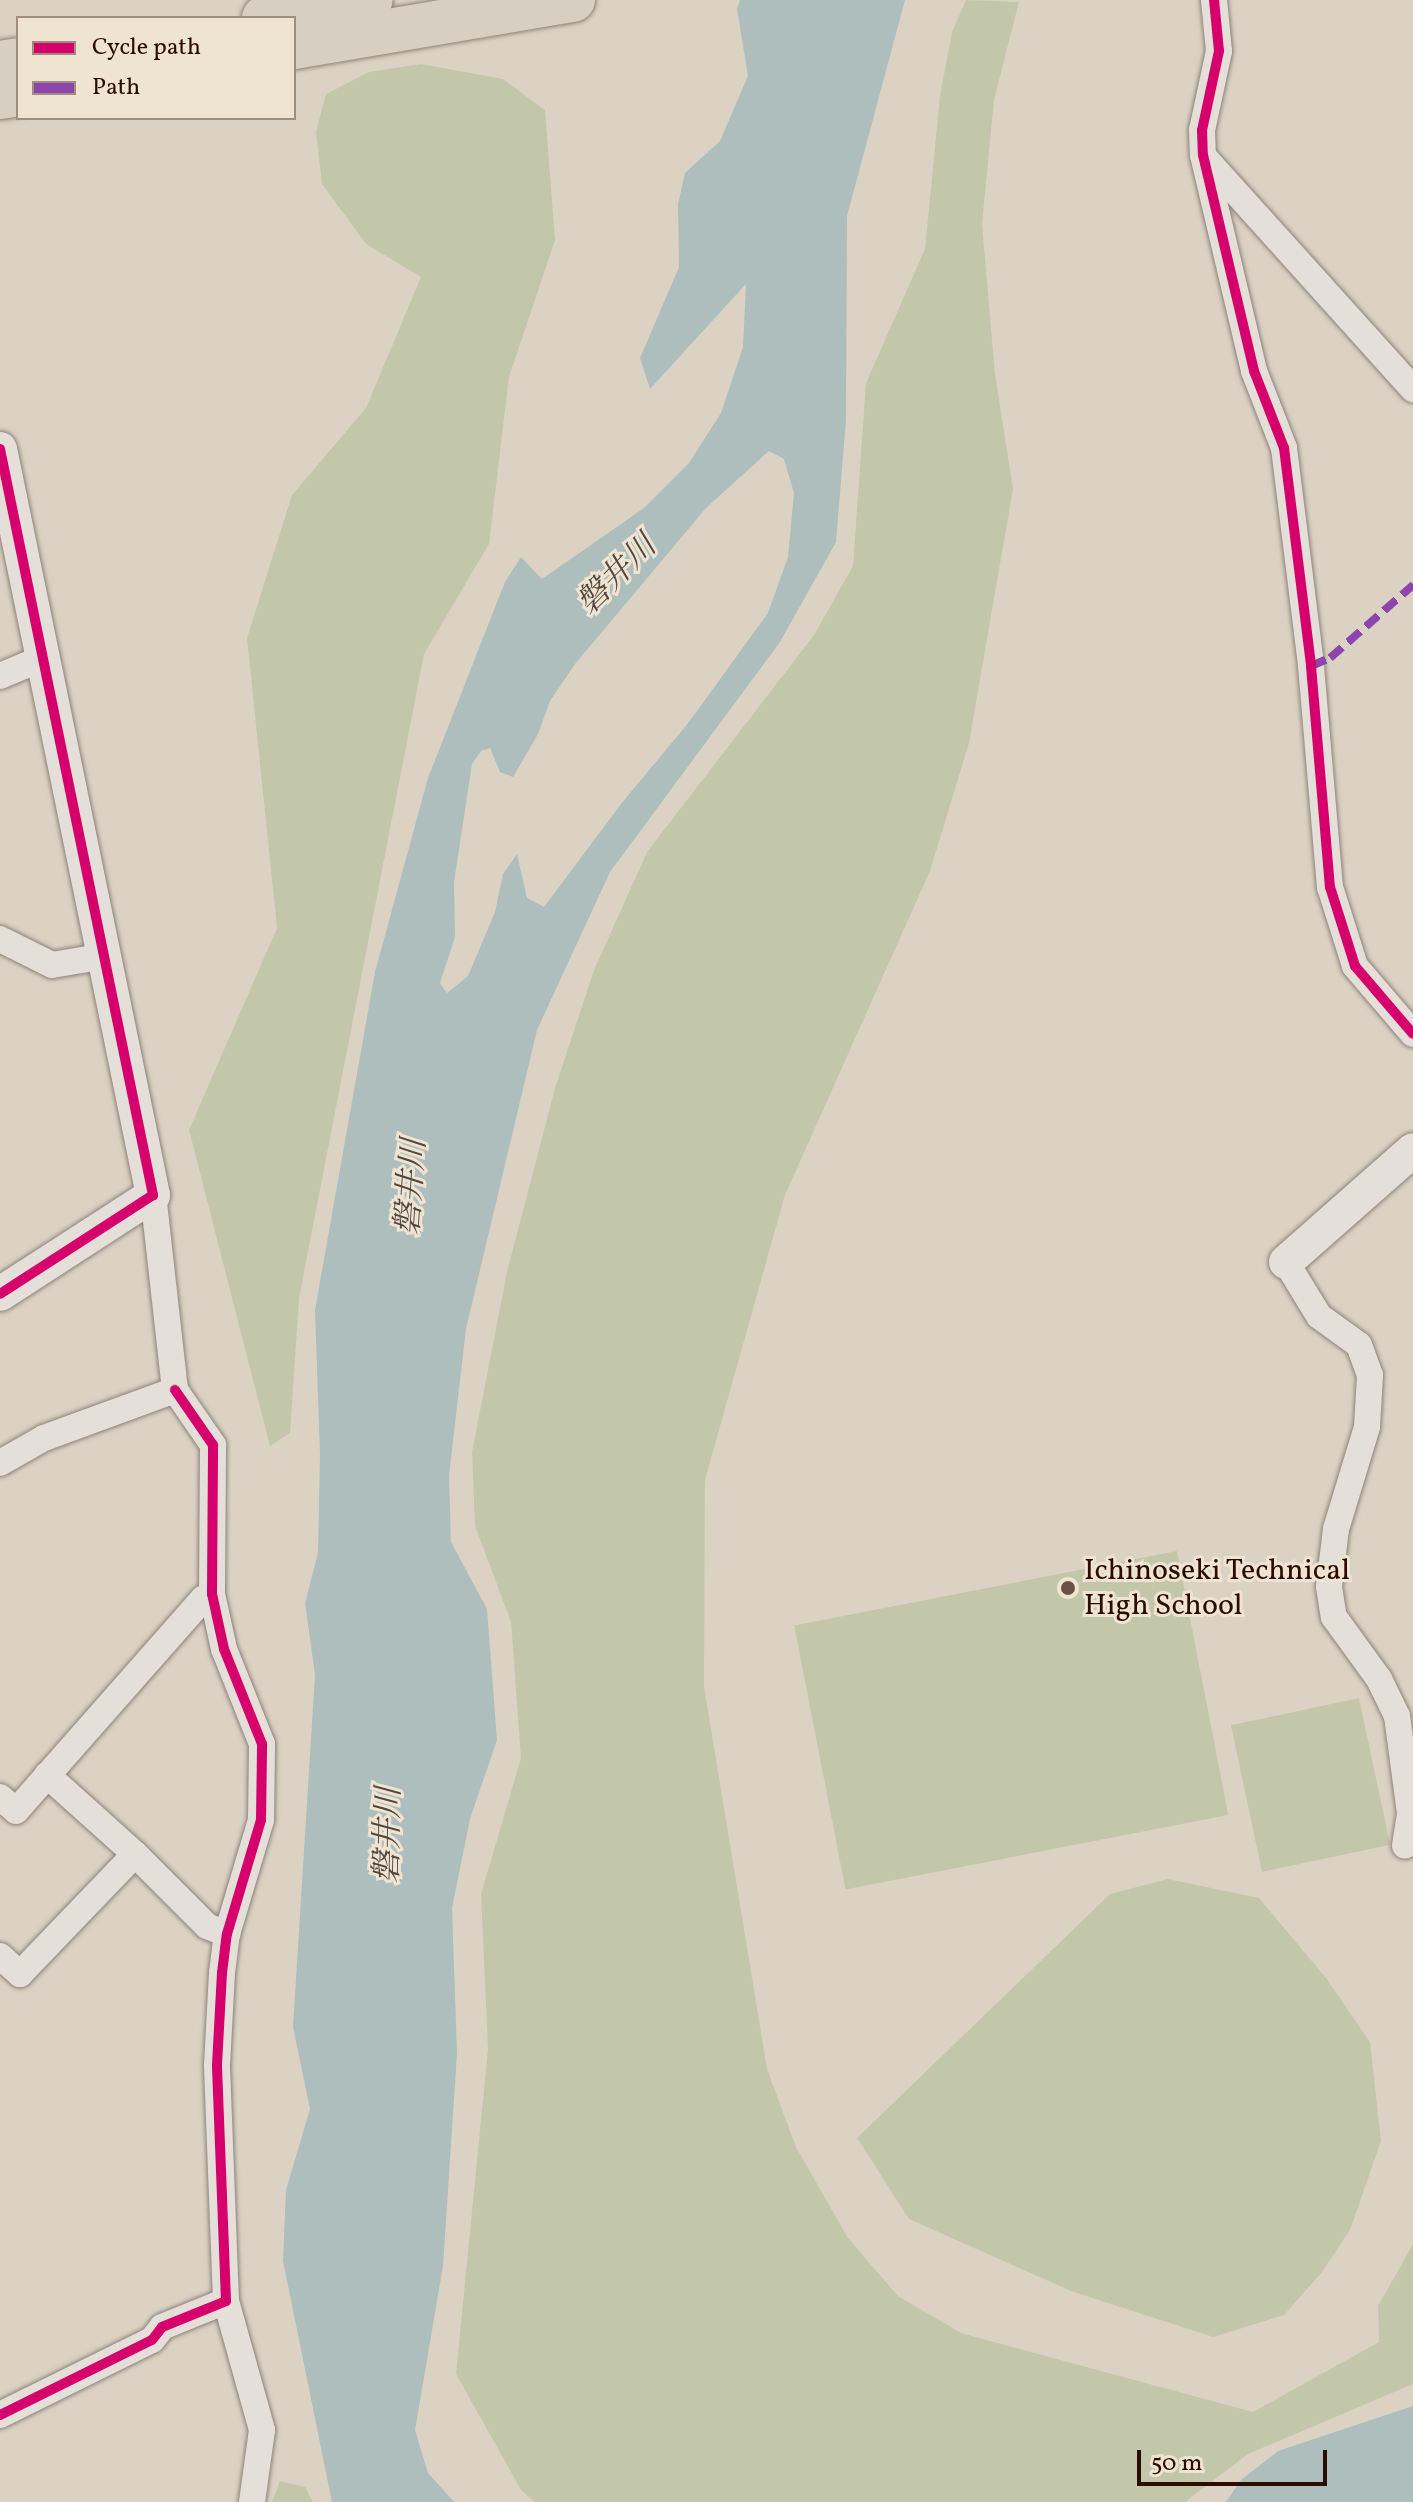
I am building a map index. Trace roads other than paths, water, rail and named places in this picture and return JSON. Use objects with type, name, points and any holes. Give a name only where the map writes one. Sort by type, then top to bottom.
[{"type":"highway","points":[[276,16],[370,0]]},
{"type":"highway","points":[[296,47],[573,0]]},
{"type":"street","points":[[1214,0],[1219,51],[1202,130],[1203,155],[1254,371],[1284,448],[1311,666],[1330,887],[1355,966],[1413,1034]]},
{"type":"street","points":[[1203,155],[1413,389]]},
{"type":"street","points":[[0,449],[153,1195],[175,1390],[213,1445],[212,1594],[224,1649],[262,1744],[261,1820],[227,1934],[217,2065],[226,2301],[262,2430],[252,2502]]},
{"type":"street","points":[[0,676],[43,658]]},
{"type":"street","points":[[0,939],[52,965],[106,956]]},
{"type":"street","points":[[1405,1846],[1410,1814],[1397,1716],[1379,1679],[1334,1617],[1329,1587],[1336,1529],[1367,1427],[1370,1375],[1359,1345],[1319,1316],[1286,1262],[1413,1150]]},
{"type":"street","points":[[0,1294],[153,1195]]},
{"type":"street","points":[[0,1463],[44,1438],[175,1390]]},
{"type":"street","points":[[0,1797],[16,1811],[203,1599],[212,1594]]},
{"type":"street","points":[[47,1775],[135,1854],[207,1926],[227,1934]]},
{"type":"street","points":[[0,1956],[20,1974],[135,1854]]},
{"type":"street","points":[[0,2415],[152,2340],[162,2327],[226,2301]]},
{"type":"water","name":"磐井川","points":[[740,0],[905,0],[847,216],[846,420],[836,542],[780,642],[610,872],[537,1030],[466,1329],[449,1475],[451,1542],[487,1609],[497,1740],[470,1819],[452,1908],[457,2053],[443,2266],[415,2430],[428,2473],[454,2502],[332,2502],[283,2261],[286,2190],[310,2109],[293,2027],[315,1675],[305,1603],[318,1553],[320,1454],[315,1310],[375,972],[428,778],[505,582],[521,557],[542,579],[644,508],[689,463],[721,413],[743,347],[746,284],[650,389],[640,358],[679,267],[678,204],[685,173],[720,141],[748,76],[737,9]],"holes":[[[769,451],[784,459],[794,493],[788,557],[768,613],[689,722],[621,804],[544,907],[527,898],[517,854],[503,874],[495,912],[468,976],[447,993],[440,983],[455,937],[454,882],[472,764],[481,751],[490,748],[500,772],[513,777],[538,734],[550,701],[575,664],[706,508]]]},
{"type":"water","points":[[1413,2406],[1413,2502],[1226,2502],[1241,2480],[1278,2451]]},
{"type":"place","name":"Ichinoseki Technical High School","points":[[1068,1588]]}]
